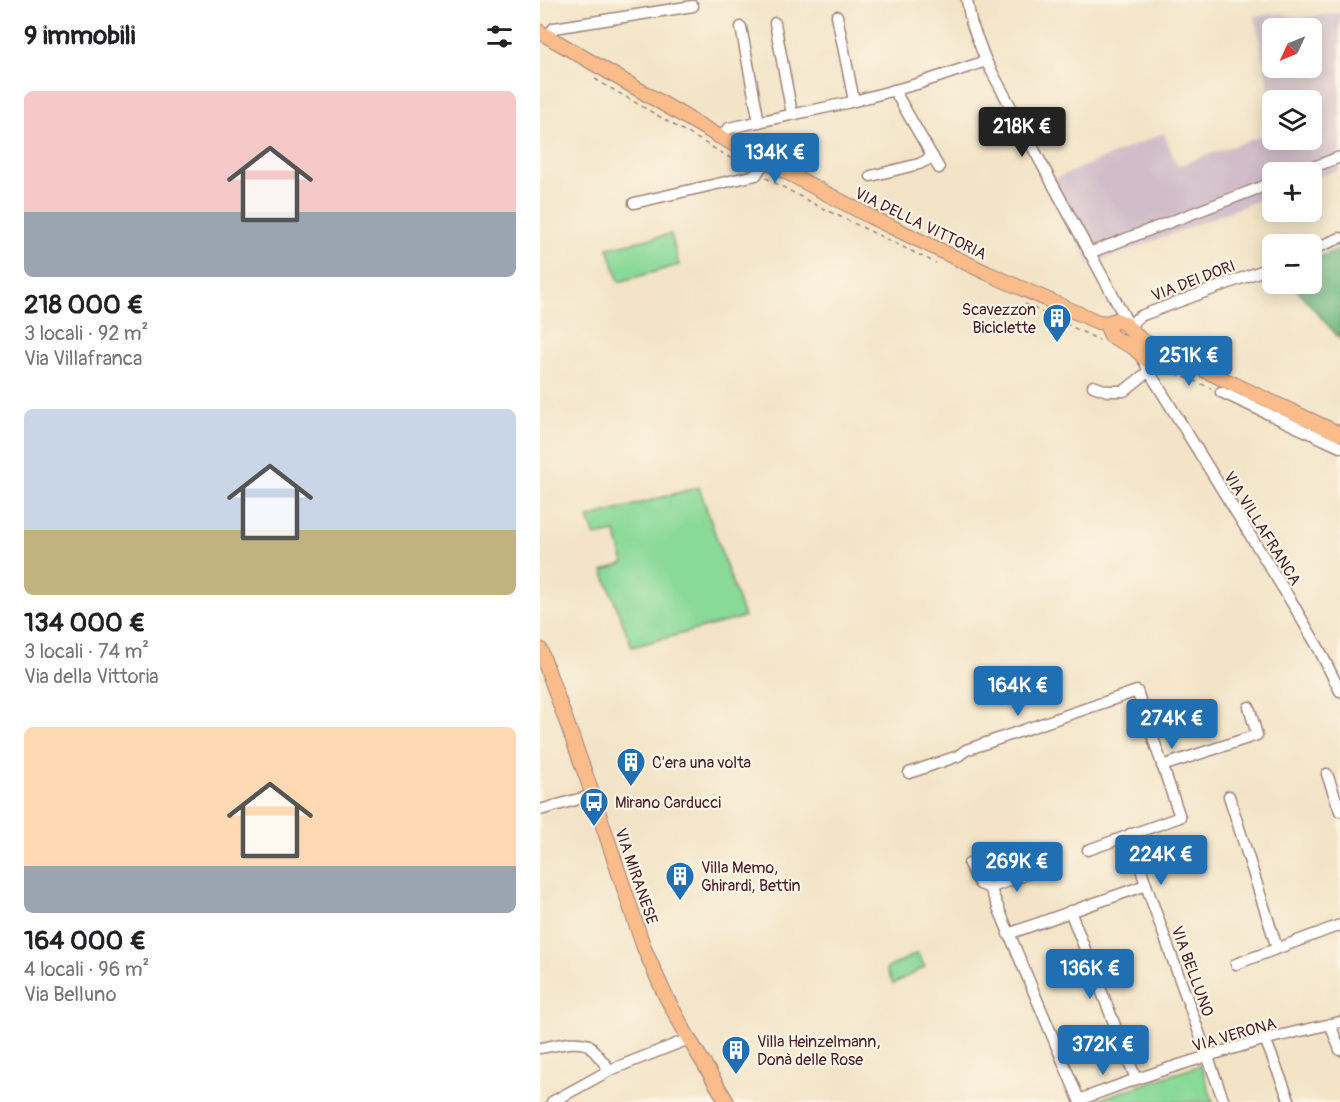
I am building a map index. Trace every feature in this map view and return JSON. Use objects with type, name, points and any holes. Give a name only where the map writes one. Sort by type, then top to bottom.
[{"type":"main road","name":"VIA DELLA VITTORIA","points":[[543,34],[720,137],[869,216],[1085,326],[1110,331],[1150,363],[1156,361],[1171,363],[1340,434]]},
{"type":"main road","name":"VIA DELLA VITTORIA","points":[[1110,331],[1121,322],[1130,327],[1156,361]]},
{"type":"main road","name":"VIA MIRANESE","points":[[540,649],[644,948],[665,995],[727,1102]]},
{"type":"street","points":[[968,0],[971,22],[986,61],[1130,327]]},
{"type":"street","name":"VIA DELLA VITTORIA","points":[[543,34],[554,28],[693,6]]},
{"type":"street","points":[[837,16],[854,101]]},
{"type":"street","points":[[775,23],[792,114]]},
{"type":"street","points":[[741,27],[759,122]]},
{"type":"street","points":[[720,137],[729,128],[854,101],[986,61]]},
{"type":"street","points":[[894,90],[939,168]]},
{"type":"street","points":[[871,176],[919,164],[933,157]]},
{"type":"street","points":[[1322,164],[1340,157]]},
{"type":"street","points":[[634,203],[756,175],[765,161]]},
{"type":"street","points":[[1089,253],[1262,187]]},
{"type":"street","points":[[1322,245],[1340,238]]},
{"type":"street","name":"VIA DEI DORI","points":[[1130,327],[1136,319],[1143,315],[1262,271]]},
{"type":"street","points":[[1110,331],[1116,303]]},
{"type":"street","points":[[1093,386],[1107,391],[1124,391],[1156,361]]},
{"type":"street","name":"VIA VILLAFRANCA","points":[[1156,361],[1156,382],[1309,632],[1340,691]]},
{"type":"street","points":[[1222,386],[1340,447]]},
{"type":"street","points":[[909,773],[958,756],[966,750],[1137,691],[1180,818],[1088,850]]},
{"type":"street","points":[[1162,766],[1257,735],[1249,707]]},
{"type":"street","points":[[1327,774],[1340,811]]},
{"type":"street","points":[[540,810],[592,795]]},
{"type":"street","points":[[1229,796],[1277,948]]},
{"type":"street","name":"VIA BELLUNO","points":[[1130,834],[1224,1102]]},
{"type":"street","points":[[969,864],[980,884],[990,888],[1030,873]]},
{"type":"street","points":[[1008,934],[1146,885]]},
{"type":"street","points":[[990,888],[1080,1101]]},
{"type":"street","points":[[1070,911],[1136,1079]]},
{"type":"street","points":[[1236,964],[1340,925]]},
{"type":"street","name":"VIA VERONA","points":[[1080,1101],[1136,1079],[1207,1056],[1264,1039],[1335,1023],[1340,1050]]},
{"type":"street","points":[[552,1102],[610,1070],[689,1039]]},
{"type":"street","points":[[1264,1039],[1290,1102]]},
{"type":"street","points":[[540,1048],[580,1041],[589,1044],[610,1070]]},
{"type":"path","points":[[1028,298],[1110,331]]},
{"type":"shaded area","points":[[1282,13],[1299,18],[1262,18],[1262,53],[1255,16]]},
{"type":"shaded area","points":[[1340,13],[1340,169],[1322,176],[1322,162],[1262,162],[1262,199],[1090,265],[1047,182],[1164,133],[1177,166],[1262,136],[1262,150],[1322,150],[1322,90],[1269,90],[1267,78],[1322,78],[1322,18],[1299,18]]},
{"type":"green space","points":[[671,234],[679,265],[619,282],[608,248]]},
{"type":"green space","points":[[1340,248],[1340,339],[1301,294],[1322,294],[1322,256]]},
{"type":"green space","points":[[699,487],[744,617],[632,647],[603,571],[624,563],[615,532],[595,536],[588,518]]},
{"type":"green space","points":[[917,953],[925,967],[893,984],[886,969]]},
{"type":"green space","points":[[1201,1065],[1213,1102],[1091,1102]]},
{"type":"place","name":"Scavezzon Biciclette","points":[[1057,344]]},
{"type":"place","name":"C'era una volta","points":[[631,788]]},
{"type":"place","name":"Mirano Carducci","points":[[594,828]]},
{"type":"place","name":"Villa Memo, Ghirardi, Bettin","points":[[680,902]]},
{"type":"place","name":"Villa Heinzelmann, Donà delle Rose","points":[[736,1076]]}]
